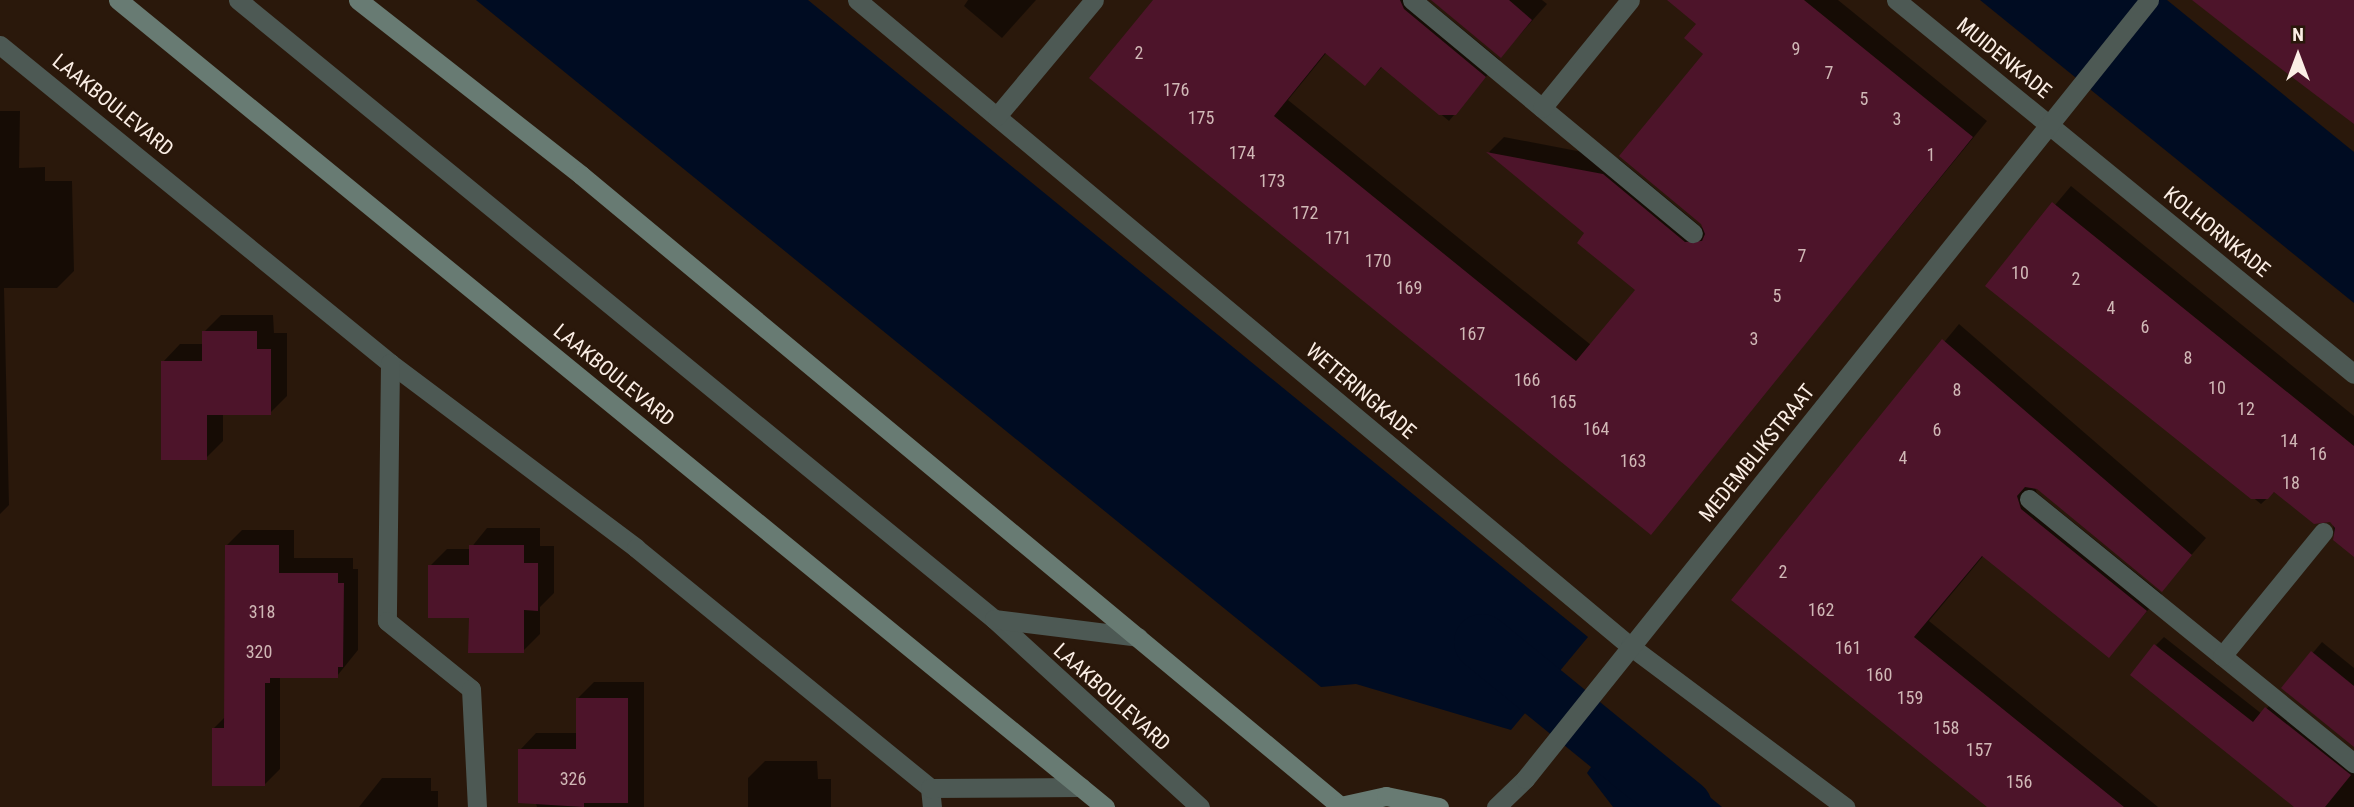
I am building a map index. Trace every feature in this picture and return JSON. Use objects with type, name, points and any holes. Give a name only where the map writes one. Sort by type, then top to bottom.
[{"type":"main road","name":"LAAKBOULEVARD","points":[[118,0],[1105,807]]},
{"type":"main road","points":[[358,0],[580,175],[1138,637],[1337,806],[1386,796],[1439,807]]},
{"type":"street","name":"LAAKBOULEVARD","points":[[238,0],[994,620],[1200,807]]},
{"type":"street","name":"WETERINGKADE","points":[[857,0],[1630,646],[1845,807]]},
{"type":"street","points":[[997,116],[1094,0]]},
{"type":"street","points":[[1412,0],[1693,233]]},
{"type":"street","points":[[1542,108],[1630,0]]},
{"type":"street","name":"MUIDENKADE","points":[[1896,0],[2051,126]]},
{"type":"street","name":"MEDEMBLIKSTRAAT","points":[[1496,807],[1603,681],[2051,126],[2149,0]]},
{"type":"street","name":"LAAKBOULEVARD","points":[[0,45],[390,363],[636,548],[931,797],[1081,787]]},
{"type":"street","name":"KOLHORNKADE","points":[[2051,126],[2354,374]]},
{"type":"street","points":[[390,363],[387,621],[471,689],[477,807]]},
{"type":"street","points":[[2029,499],[2354,763]]},
{"type":"street","points":[[2222,656],[2323,532]]},
{"type":"street","name":"LAAKBOULEVARD","points":[[994,620],[1138,637]]},
{"type":"water","points":[[476,0],[808,0],[1588,637],[1511,730],[1356,684],[1321,687]]},
{"type":"water","points":[[1980,0],[2167,0],[2354,152],[2354,303]]},
{"type":"water","points":[[1620,724],[1722,807],[1613,807],[1587,773]]},
{"type":"building","points":[[1153,0],[1400,0],[1404,9],[1486,77],[1456,115],[1439,115],[1381,67],[1365,86],[1325,53],[1274,116],[1576,361],[1635,290],[1577,243],[1584,233],[1486,152],[1603,174],[1685,242],[1702,241],[1705,234],[1701,224],[1619,156],[1703,54],[1684,38],[1696,24],[1667,0],[1804,0],[1973,137],[1651,535],[1089,78]]},
{"type":"building","points":[[1431,0],[1509,0],[1532,20],[1501,58]]},
{"type":"building","points":[[2192,0],[2354,0],[2354,124],[2247,43]]},
{"type":"building","points":[[2052,202],[2354,446],[2354,557],[2333,540],[2335,528],[2330,522],[2314,524],[2274,492],[2268,499],[2251,499],[1985,286]]},
{"type":"building","points":[[202,331],[257,331],[257,349],[271,349],[271,415],[207,415],[207,460],[161,460],[161,361],[202,361]]},
{"type":"building","points":[[1942,339],[2192,555],[2162,592],[2037,489],[2025,487],[2017,496],[2021,509],[2147,611],[2109,658],[1982,556],[1914,637],[2124,807],[1987,807],[1731,600]]},
{"type":"building","points":[[225,545],[279,545],[279,573],[338,573],[338,583],[344,583],[343,667],[338,667],[338,678],[270,678],[270,683],[265,683],[265,786],[212,786],[212,728],[224,728]]},
{"type":"building","points":[[469,545],[524,545],[524,563],[538,563],[538,611],[524,610],[524,653],[468,653],[469,618],[428,618],[428,565],[469,565]]},
{"type":"building","points":[[2154,644],[2253,722],[2265,707],[2351,775],[2325,807],[2294,807],[2130,675]]},
{"type":"building","points":[[2311,651],[2354,686],[2354,747],[2281,688]]},
{"type":"building","points":[[576,698],[628,698],[628,803],[584,803],[584,807],[518,803],[518,749],[576,749]]},
{"type":"waterway","points":[[1482,642],[1684,807]]}]
